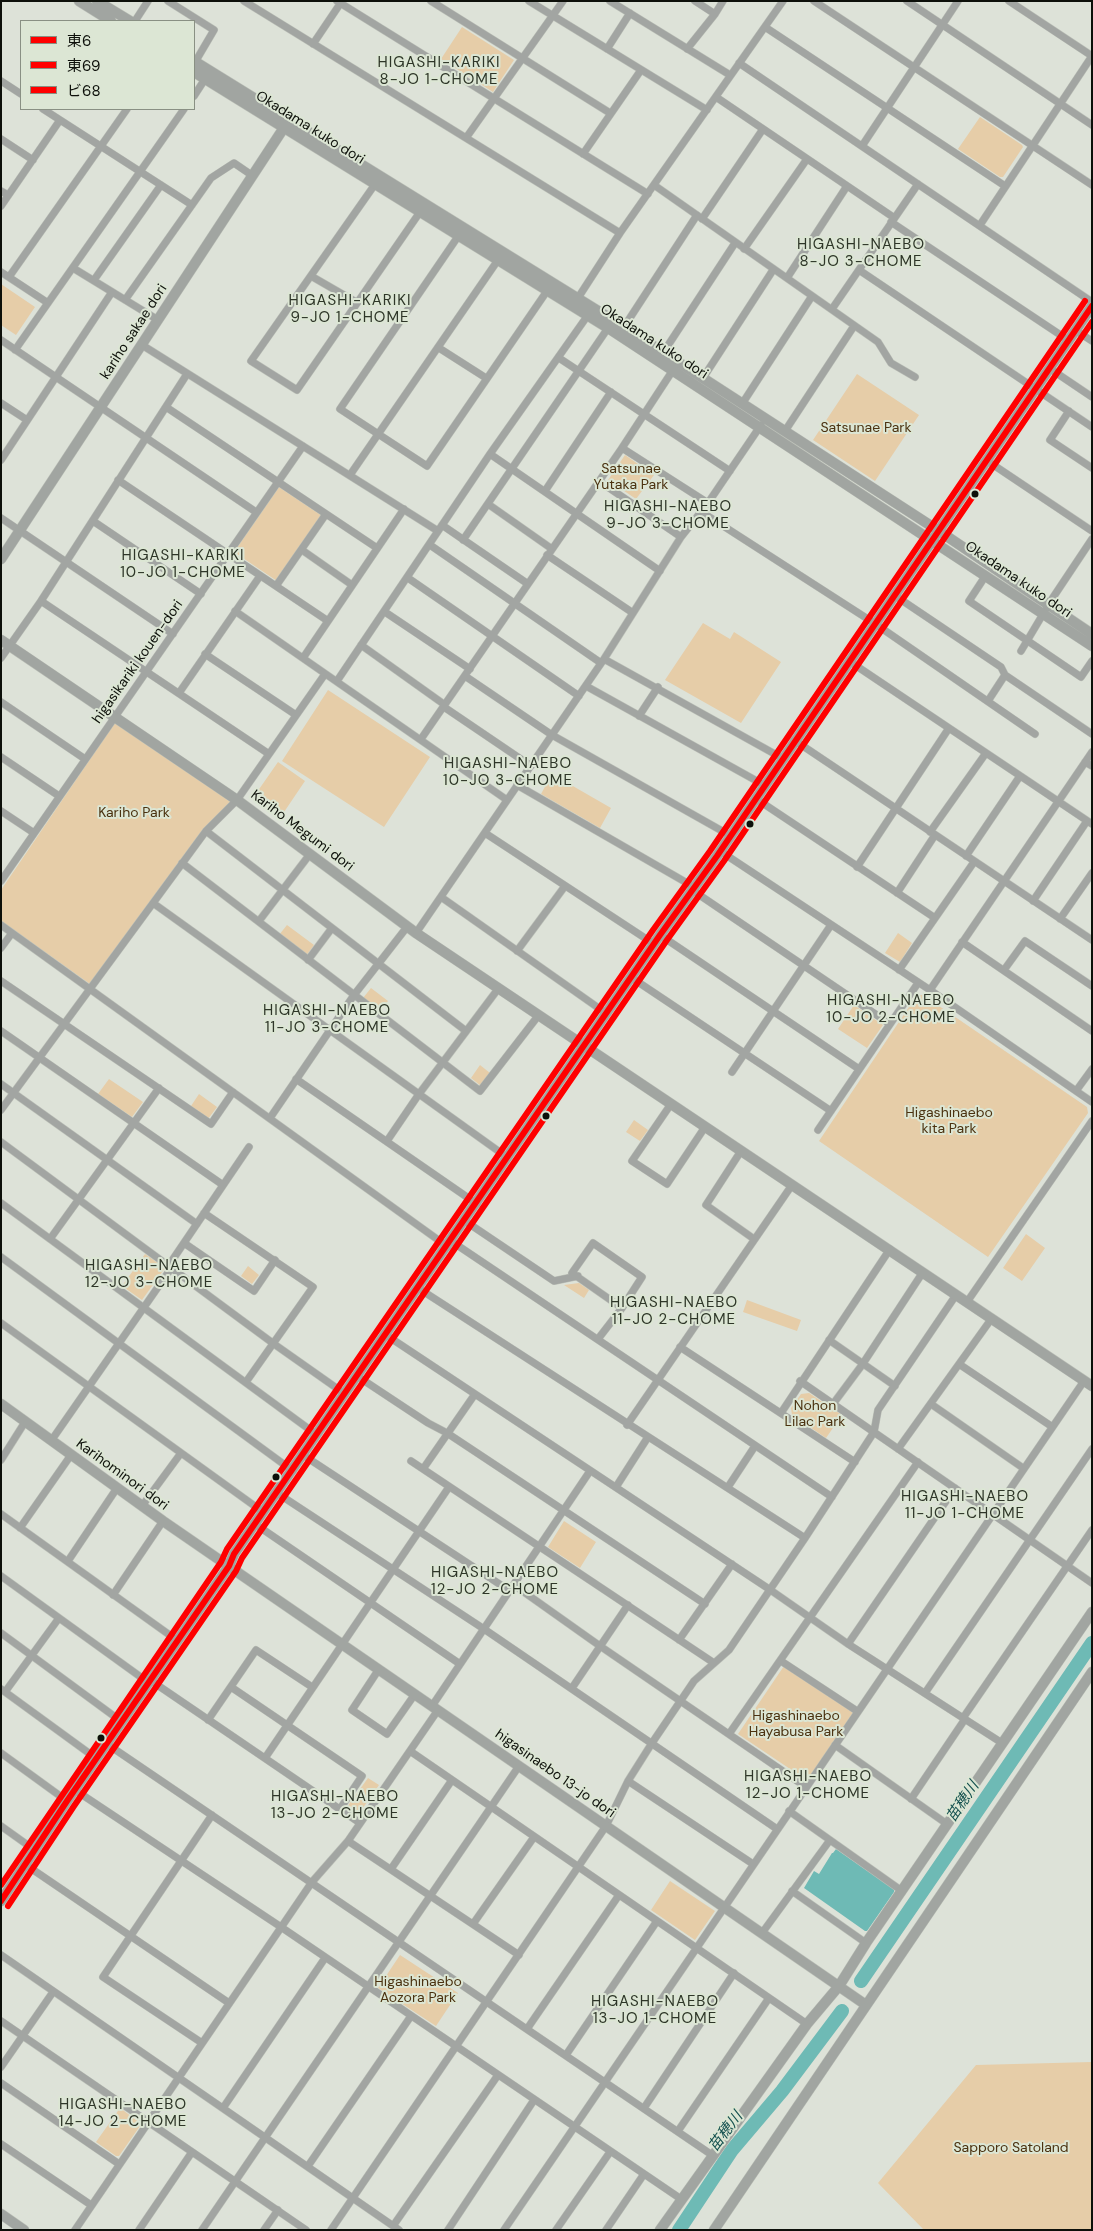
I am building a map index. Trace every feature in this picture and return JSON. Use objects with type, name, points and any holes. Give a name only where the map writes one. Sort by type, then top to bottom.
[{"type":"street","points":[[79,1],[109,20]]},
{"type":"street","points":[[97,1],[128,20]]},
{"type":"street","points":[[136,20],[148,1]]},
{"type":"street","points":[[168,1],[214,30],[195,63]]},
{"type":"street","points":[[244,1],[620,234]]},
{"type":"street","points":[[431,1],[610,113]]},
{"type":"street","points":[[529,1],[707,110]]},
{"type":"street","points":[[466,138],[563,1]]},
{"type":"street","points":[[610,1],[730,75]]},
{"type":"street","points":[[695,1],[715,14]]},
{"type":"street","points":[[687,49],[723,1]]},
{"type":"street","points":[[575,302],[738,63],[783,1]]},
{"type":"street","points":[[814,1],[1092,185]]},
{"type":"street","points":[[907,1],[1092,125]]},
{"type":"street","points":[[862,146],[958,1]]},
{"type":"street","points":[[980,226],[1059,103],[1092,56],[1009,1]]},
{"type":"street","points":[[313,44],[340,2],[648,194]]},
{"type":"street","points":[[607,49],[630,13]]},
{"type":"street","points":[[765,27],[1006,186]]},
{"type":"street","points":[[738,63],[1092,302]]},
{"type":"street","name":"Okadama kuko dori","points":[[195,66],[205,79],[287,123]]},
{"type":"street","name":"Okadama kuko dori","points":[[195,66],[575,302],[624,327],[742,404],[763,423],[785,431],[936,536],[986,575],[1092,634]]},
{"type":"street","points":[[583,154],[641,70]]},
{"type":"street","points":[[195,94],[205,79]]},
{"type":"street","points":[[1,81],[20,93]]},
{"type":"street","points":[[716,97],[1068,340]]},
{"type":"street","points":[[45,110],[192,205]]},
{"type":"street","points":[[9,277],[126,110]]},
{"type":"street","points":[[15,350],[183,110]]},
{"type":"street","points":[[1,206],[60,120]]},
{"type":"street","name":"kariho sakae dori","points":[[1,560],[287,123]]},
{"type":"street","points":[[624,327],[699,217],[763,129]]},
{"type":"street","points":[[1,138],[33,160]]},
{"type":"street","points":[[744,249],[807,159]]},
{"type":"street","points":[[126,300],[211,178],[234,163],[253,176]]},
{"type":"street","points":[[378,180],[251,361],[297,390],[420,212]]},
{"type":"street","name":"Okadama kuko dori","points":[[378,180],[420,212],[546,291],[575,302],[588,315],[673,370],[763,423],[1047,610],[1092,646]]},
{"type":"street","points":[[832,309],[892,219],[918,184]]},
{"type":"street","points":[[94,280],[160,185]]},
{"type":"street","points":[[654,185],[878,342],[891,363],[915,378]]},
{"type":"street","points":[[787,278],[847,186]]},
{"type":"street","points":[[1,191],[8,196]]},
{"type":"street","points":[[459,235],[340,409],[378,435],[427,466],[546,291]]},
{"type":"street","points":[[663,353],[735,243]]},
{"type":"street","points":[[350,475],[498,260]]},
{"type":"street","points":[[73,268],[158,320]]},
{"type":"street","points":[[703,378],[773,270]]},
{"type":"street","points":[[859,270],[1092,427]]},
{"type":"street","points":[[1,272],[48,303]]},
{"type":"street","points":[[311,276],[356,302]]},
{"type":"street","points":[[1,460],[112,292]]},
{"type":"street","points":[[742,404],[812,296]]},
{"type":"street","points":[[1,1901],[36,1851],[67,1801],[178,1641],[234,1554],[318,1435],[657,940],[731,836],[794,740],[936,536],[1092,306]]},
{"type":"street","points":[[337,681],[490,454],[588,315]]},
{"type":"street","points":[[785,431],[854,326]]},
{"type":"street","points":[[462,540],[577,370],[608,328]]},
{"type":"street","points":[[1075,330],[1092,341]]},
{"type":"street","points":[[1,340],[256,512]]},
{"type":"street","points":[[142,345],[404,509],[462,540],[528,584]]},
{"type":"street","points":[[439,348],[486,378]]},
{"type":"street","points":[[558,358],[730,471]]},
{"type":"street","points":[[1049,368],[1092,397]]},
{"type":"street","points":[[421,739],[622,448],[673,370]]},
{"type":"street","points":[[1,658],[6,643],[41,601],[65,560],[93,522],[118,480],[188,374]]},
{"type":"street","points":[[545,491],[611,392]]},
{"type":"street","points":[[1,403],[27,420]]},
{"type":"street","points":[[166,407],[377,548]]},
{"type":"street","points":[[1069,411],[1050,440],[1092,468]]},
{"type":"street","points":[[270,1118],[354,994],[378,963],[441,897],[586,686],[681,537],[700,511],[708,504],[763,423]]},
{"type":"street","name":"higasikariki kouen-dori","points":[[1,881],[302,446]]},
{"type":"street","points":[[622,448],[708,504]]},
{"type":"street","points":[[490,454],[660,571]]},
{"type":"street","points":[[986,460],[1092,531]]},
{"type":"street","points":[[118,480],[328,621]]},
{"type":"street","points":[[599,481],[681,537]]},
{"type":"street","points":[[488,504],[633,613]]},
{"type":"street","points":[[303,658],[404,509]]},
{"type":"street","points":[[700,511],[874,623],[1035,734]]},
{"type":"street","points":[[276,586],[326,514]]},
{"type":"street","points":[[1,518],[173,634]]},
{"type":"street","points":[[93,522],[201,594]]},
{"type":"street","points":[[1021,651],[1092,539]]},
{"type":"street","points":[[430,545],[602,661],[658,687],[782,758]]},
{"type":"street","points":[[302,550],[352,584]]},
{"type":"street","points":[[986,575],[969,601],[1081,677],[1092,661]]},
{"type":"street","points":[[179,693],[260,576]]},
{"type":"street","points":[[408,578],[579,696]]},
{"type":"street","points":[[894,595],[1001,667],[1005,675],[1092,734]]},
{"type":"street","points":[[41,601],[269,754]]},
{"type":"street","points":[[235,611],[507,800]]},
{"type":"street","points":[[385,612],[470,669]]},
{"type":"street","name":"Kariho Megumi dori","points":[[6,643],[237,800],[411,930],[1088,1383]]},
{"type":"street","points":[[361,645],[531,766]]},
{"type":"street","points":[[205,654],[296,716]]},
{"type":"street","points":[[849,661],[1090,822],[1033,901]]},
{"type":"street","points":[[1,1110],[206,831],[237,800],[325,674]]},
{"type":"street","points":[[988,701],[1005,675]]},
{"type":"street","points":[[466,676],[552,735],[731,836]]},
{"type":"street","points":[[586,686],[764,785]]},
{"type":"street","points":[[639,716],[658,687]]},
{"type":"street","points":[[1,702],[85,759]]},
{"type":"street","points":[[857,867],[949,728]]},
{"type":"street","points":[[794,740],[974,862],[1091,938]]},
{"type":"street","points":[[930,990],[1058,801],[1089,764],[1092,752]]},
{"type":"street","points":[[897,893],[932,833],[986,753]]},
{"type":"street","points":[[1,757],[60,796]]},
{"type":"street","points":[[966,856],[1020,776]]},
{"type":"street","points":[[517,786],[693,888],[890,1024]]},
{"type":"street","points":[[755,798],[935,918]]},
{"type":"street","points":[[1,811],[34,833]]},
{"type":"street","points":[[206,831],[466,1031]]},
{"type":"street","points":[[485,833],[565,886],[772,1010],[859,1069]]},
{"type":"street","points":[[720,851],[930,990],[1092,1102]]},
{"type":"street","points":[[259,921],[310,854]]},
{"type":"street","points":[[899,970],[974,862]]},
{"type":"street","points":[[182,863],[480,1091],[538,1016]]},
{"type":"street","points":[[1,866],[8,871]]},
{"type":"street","points":[[1060,919],[1092,872]]},
{"type":"street","points":[[518,951],[565,886]]},
{"type":"street","points":[[441,897],[607,1014]]},
{"type":"street","points":[[153,903],[508,1158]]},
{"type":"street","points":[[732,1072],[831,925]]},
{"type":"street","points":[[1,926],[449,1244],[598,1339],[832,1497]]},
{"type":"street","points":[[308,960],[332,928]]},
{"type":"street","points":[[1,948],[12,933]]},
{"type":"street","points":[[1004,970],[1025,941],[1092,986]]},
{"type":"street","points":[[962,942],[1092,1031]]},
{"type":"street","points":[[632,978],[830,1111]]},
{"type":"street","points":[[1,981],[211,1124],[233,1092]]},
{"type":"street","points":[[818,1130],[918,982]]},
{"type":"street","points":[[387,1141],[442,1062],[498,989]]},
{"type":"street","points":[[1,1031],[222,1185]]},
{"type":"street","points":[[1076,1091],[1092,1069]]},
{"type":"street","points":[[296,1080],[477,1204]]},
{"type":"street","points":[[1,1084],[197,1224]]},
{"type":"street","points":[[50,1239],[159,1088]]},
{"type":"street","points":[[671,1104],[632,1161],[667,1184],[705,1127]]},
{"type":"street","points":[[967,1302],[1092,1121]]},
{"type":"street","points":[[1,1142],[274,1344],[345,1394]]},
{"type":"street","points":[[51,1441],[144,1308],[184,1243],[249,1147]]},
{"type":"street","points":[[740,1151],[706,1206],[754,1239]]},
{"type":"street","points":[[627,1425],[792,1185]]},
{"type":"street","points":[[1,1203],[318,1435]]},
{"type":"street","points":[[204,1213],[313,1287],[246,1382]]},
{"type":"street","points":[[465,1221],[554,1281],[578,1276]]},
{"type":"street","points":[[184,1243],[254,1290],[275,1260]]},
{"type":"street","points":[[598,1339],[622,1308],[642,1277],[593,1243],[572,1273],[622,1308]]},
{"type":"street","points":[[781,1413],[800,1381],[890,1249]]},
{"type":"street","points":[[1,1257],[293,1471]]},
{"type":"street","points":[[833,1404],[924,1272]]},
{"type":"street","points":[[418,1288],[627,1425],[728,1487],[805,1538]]},
{"type":"street","points":[[331,2230],[606,1826],[628,1781],[694,1681],[729,1650],[805,1538],[874,1432],[878,1410],[956,1295]]},
{"type":"street","points":[[898,1449],[992,1318]]},
{"type":"street","points":[[1,1323],[264,1512]]},
{"type":"street","points":[[386,1335],[732,1564],[848,1644],[1002,1744]]},
{"type":"street","points":[[829,1340],[895,1386]]},
{"type":"street","points":[[680,1347],[855,1462]]},
{"type":"street","points":[[959,1364],[1051,1426]]},
{"type":"street","points":[[357,1376],[428,1423],[447,1433],[705,1604]]},
{"type":"street","points":[[800,1381],[1092,1583]]},
{"type":"street","points":[[504,2230],[1051,1426],[1088,1383]]},
{"type":"street","points":[[423,1469],[475,1394]]},
{"type":"street","name":"Karihominori dori","points":[[1,1404],[228,1566]]},
{"type":"street","points":[[930,1404],[1023,1468]]},
{"type":"street","points":[[1,1460],[26,1422]]},
{"type":"street","points":[[616,1488],[648,1437]]},
{"type":"street","points":[[728,1487],[755,1446]]},
{"type":"street","points":[[925,1693],[1092,1449]]},
{"type":"street","points":[[142,1506],[181,1453]]},
{"type":"street","points":[[20,1528],[71,1455]]},
{"type":"street","points":[[303,1455],[510,1591]]},
{"type":"street","points":[[411,1461],[714,1663]]},
{"type":"street","points":[[729,1734],[811,1619],[918,1462]]},
{"type":"street","points":[[75,2230],[312,1882],[348,1841],[410,1751],[460,1664],[590,1471]]},
{"type":"street","points":[[265,1758],[449,1487]]},
{"type":"street","points":[[68,1561],[117,1488]]},
{"type":"street","points":[[848,1644],[955,1488]]},
{"type":"street","points":[[278,1493],[572,1688],[777,1829]]},
{"type":"street","points":[[1,1514],[178,1641]]},
{"type":"street","points":[[113,1595],[163,1521]]},
{"type":"street","points":[[255,1524],[460,1664]]},
{"type":"street","points":[[911,1799],[1092,1530]]},
{"type":"street","points":[[679,1640],[732,1564]]},
{"type":"street","name":"higasinaebo 13-jo dori","points":[[228,1566],[866,2005]]},
{"type":"street","points":[[1,1576],[150,1681],[360,1823]]},
{"type":"street","points":[[514,1585],[806,1787]]},
{"type":"street","points":[[572,1688],[628,1605]]},
{"type":"street","points":[[660,2230],[807,2024],[839,1986],[866,1943],[1092,1612]]},
{"type":"street","points":[[59,1618],[3,1691],[97,1758]]},
{"type":"street","points":[[1,1633],[122,1722]]},
{"type":"street","points":[[208,1720],[256,1650],[312,1687]]},
{"type":"street","points":[[781,1661],[857,1711]]},
{"type":"street","points":[[379,1669],[352,1710],[387,1734],[415,1694]]},
{"type":"street","points":[[714,2230],[1092,1672]]},
{"type":"street","points":[[231,1687],[362,1776],[340,1809]]},
{"type":"street","points":[[107,1744],[712,2155]]},
{"type":"street","points":[[835,1745],[947,1824]]},
{"type":"street","points":[[410,1751],[807,2024]]},
{"type":"street","points":[[1,1754],[67,1801]]},
{"type":"street","points":[[202,2230],[519,1766]]},
{"type":"street","points":[[391,1869],[452,1780]]},
{"type":"street","points":[[628,1781],[752,1864]]},
{"type":"street","points":[[75,1790],[182,1860],[681,2199]]},
{"type":"street","points":[[789,1811],[902,1891]]},
{"type":"street","points":[[202,2043],[103,1977],[212,1815]]},
{"type":"street","points":[[1,1826],[36,1851]]},
{"type":"street","points":[[473,1924],[534,1837]]},
{"type":"street","points":[[762,1933],[830,1840]]},
{"type":"street","points":[[348,1841],[519,1955]]},
{"type":"street","points":[[26,1866],[229,2003]]},
{"type":"street","points":[[792,1891],[866,1943]]},
{"type":"street","points":[[527,2029],[619,1894]]},
{"type":"street","points":[[566,2055],[657,1921]]},
{"type":"street","points":[[1,1955],[396,2228],[498,2075]]},
{"type":"street","points":[[223,2108],[325,1958]]},
{"type":"street","points":[[644,2108],[734,1973]]},
{"type":"street","points":[[1,2067],[53,1992]]},
{"type":"street","points":[[678,2131],[770,1998]]},
{"type":"street","points":[[308,2166],[411,2016]]},
{"type":"street","points":[[1,2021],[306,2230]]},
{"type":"street","points":[[1,2083],[119,2164]]},
{"type":"street","points":[[448,2230],[534,2100]]},
{"type":"street","points":[[1,2144],[91,2206]]},
{"type":"street","points":[[139,2230],[192,2152]]},
{"type":"street","points":[[556,2230],[610,2152]]},
{"type":"street","points":[[606,2230],[644,2174]]},
{"type":"street","points":[[264,2230],[278,2210]]},
{"type":"street","points":[[1,2214],[24,2230]]},
{"type":"green space","points":[[462,27],[514,60],[493,92],[441,59]]},
{"type":"green space","points":[[980,117],[1023,147],[1003,177],[1000,177],[958,149]]},
{"type":"green space","points":[[1,284],[35,307],[16,335],[1,325]]},
{"type":"green space","name":"Satsunae Park","points":[[857,374],[919,415],[875,481],[813,440]]},
{"type":"green space","name":"Satsunae Yutaka Park","points":[[625,455],[654,475],[636,499],[608,480]]},
{"type":"green space","points":[[279,487],[321,515],[277,581],[234,552]]},
{"type":"green space","points":[[703,623],[730,639],[734,632],[781,662],[741,723],[665,680]]},
{"type":"green space","points":[[328,690],[430,757],[384,827],[282,761]]},
{"type":"green space","name":"Kariho Park","points":[[116,721],[236,802],[204,829],[90,984],[1,921],[1,890]]},
{"type":"green space","points":[[278,762],[305,781],[282,815],[255,795]]},
{"type":"green space","points":[[552,774],[611,808],[600,828],[541,794]]},
{"type":"green space","points":[[287,925],[314,945],[306,956],[279,935]]},
{"type":"green space","points":[[898,933],[912,943],[900,962],[885,953]]},
{"type":"green space","points":[[371,988],[388,1001],[380,1011],[363,998]]},
{"type":"green space","name":"Higashinaebo kita Park","points":[[917,995],[923,995],[1087,1107],[1088,1113],[988,1257],[819,1141]]},
{"type":"green space","points":[[854,1005],[883,1025],[867,1048],[838,1029]]},
{"type":"green space","points":[[480,1065],[490,1073],[481,1086],[471,1078]]},
{"type":"green space","points":[[109,1079],[143,1102],[132,1117],[98,1094]]},
{"type":"green space","points":[[199,1094],[217,1107],[208,1119],[191,1106]]},
{"type":"green space","points":[[634,1120],[648,1130],[640,1141],[626,1132]]},
{"type":"green space","points":[[1026,1234],[1045,1248],[1022,1281],[1003,1268]]},
{"type":"green space","points":[[145,1254],[165,1268],[142,1300],[122,1286]]},
{"type":"green space","points":[[248,1266],[259,1275],[252,1284],[241,1276]]},
{"type":"green space","points":[[579,1283],[589,1290],[584,1298],[564,1285]]},
{"type":"green space","points":[[747,1300],[801,1320],[797,1331],[743,1312]]},
{"type":"green space","name":"Nohon Lilac Park","points":[[809,1393],[842,1415],[826,1438],[792,1415],[791,1408],[801,1394]]},
{"type":"green space","points":[[564,1521],[596,1542],[580,1568],[548,1547]]},
{"type":"green space","name":"Higashinaebo Hayabusa Park","points":[[784,1666],[854,1713],[808,1781],[738,1734]]},
{"type":"green space","points":[[368,1778],[379,1785],[358,1815],[347,1807]]},
{"type":"green space","points":[[670,1881],[715,1911],[695,1940],[651,1910]]},
{"type":"green space","name":"Higashinaebo Aozora Park","points":[[400,1955],[458,1993],[436,2026],[378,1988]]},
{"type":"green space","name":"Sapporo Satoland","points":[[1092,2062],[1092,2230],[924,2230],[878,2183],[976,2065]]},
{"type":"green space","points":[[120,2108],[139,2122],[140,2126],[119,2156],[116,2156],[96,2142]]},
{"type":"water","points":[[836,1849],[894,1889],[894,1892],[867,1931],[804,1888],[814,1871],[819,1874]]},
{"type":"waterway","name":"苗穂川","points":[[861,1981],[1092,1643]]},
{"type":"waterway","name":"苗穂川","points":[[679,2230],[732,2150],[782,2091],[842,2011]]},
{"type":"transit line","name":"ビ68","points":[[1,1885],[221,1562],[227,1549],[653,930],[710,851],[1085,301]]},
{"type":"transit line","name":"東6","points":[[1,1901],[67,1801],[229,1566],[234,1554],[660,935],[717,856],[1092,306]]},
{"type":"transit line","name":"東69","points":[[8,1906],[74,1806],[236,1571],[242,1558],[667,940],[724,861],[1092,322]]},
{"type":"district","name":"HIGASHI-KARIKI 8-JO 1-CHOME","points":[[439,72]]},
{"type":"district","name":"HIGASHI-NAEBO 8-JO 3-CHOME","points":[[861,254]]},
{"type":"district","name":"HIGASHI-KARIKI 9-JO 1-CHOME","points":[[350,310]]},
{"type":"district","name":"HIGASHI-NAEBO 9-JO 3-CHOME","points":[[668,516]]},
{"type":"district","name":"HIGASHI-KARIKI 10-JO 1-CHOME","points":[[183,564]]},
{"type":"district","name":"HIGASHI-NAEBO 10-JO 3-CHOME","points":[[508,772]]},
{"type":"district","name":"HIGASHI-NAEBO 10-JO 2-CHOME","points":[[891,1010]]},
{"type":"district","name":"HIGASHI-NAEBO 11-JO 3-CHOME","points":[[327,1020]]},
{"type":"district","name":"HIGASHI-NAEBO 12-JO 3-CHOME","points":[[149,1274]]},
{"type":"district","name":"HIGASHI-NAEBO 11-JO 2-CHOME","points":[[674,1312]]},
{"type":"district","name":"HIGASHI-NAEBO 11-JO 1-CHOME","points":[[965,1506]]},
{"type":"district","name":"HIGASHI-NAEBO 12-JO 2-CHOME","points":[[495,1582]]},
{"type":"district","name":"HIGASHI-NAEBO 12-JO 1-CHOME","points":[[808,1786]]},
{"type":"district","name":"HIGASHI-NAEBO 13-JO 2-CHOME","points":[[335,1806]]},
{"type":"district","name":"HIGASHI-NAEBO 13-JO 1-CHOME","points":[[655,2010]]},
{"type":"district","name":"HIGASHI-NAEBO 14-JO 2-CHOME","points":[[123,2114]]}]
